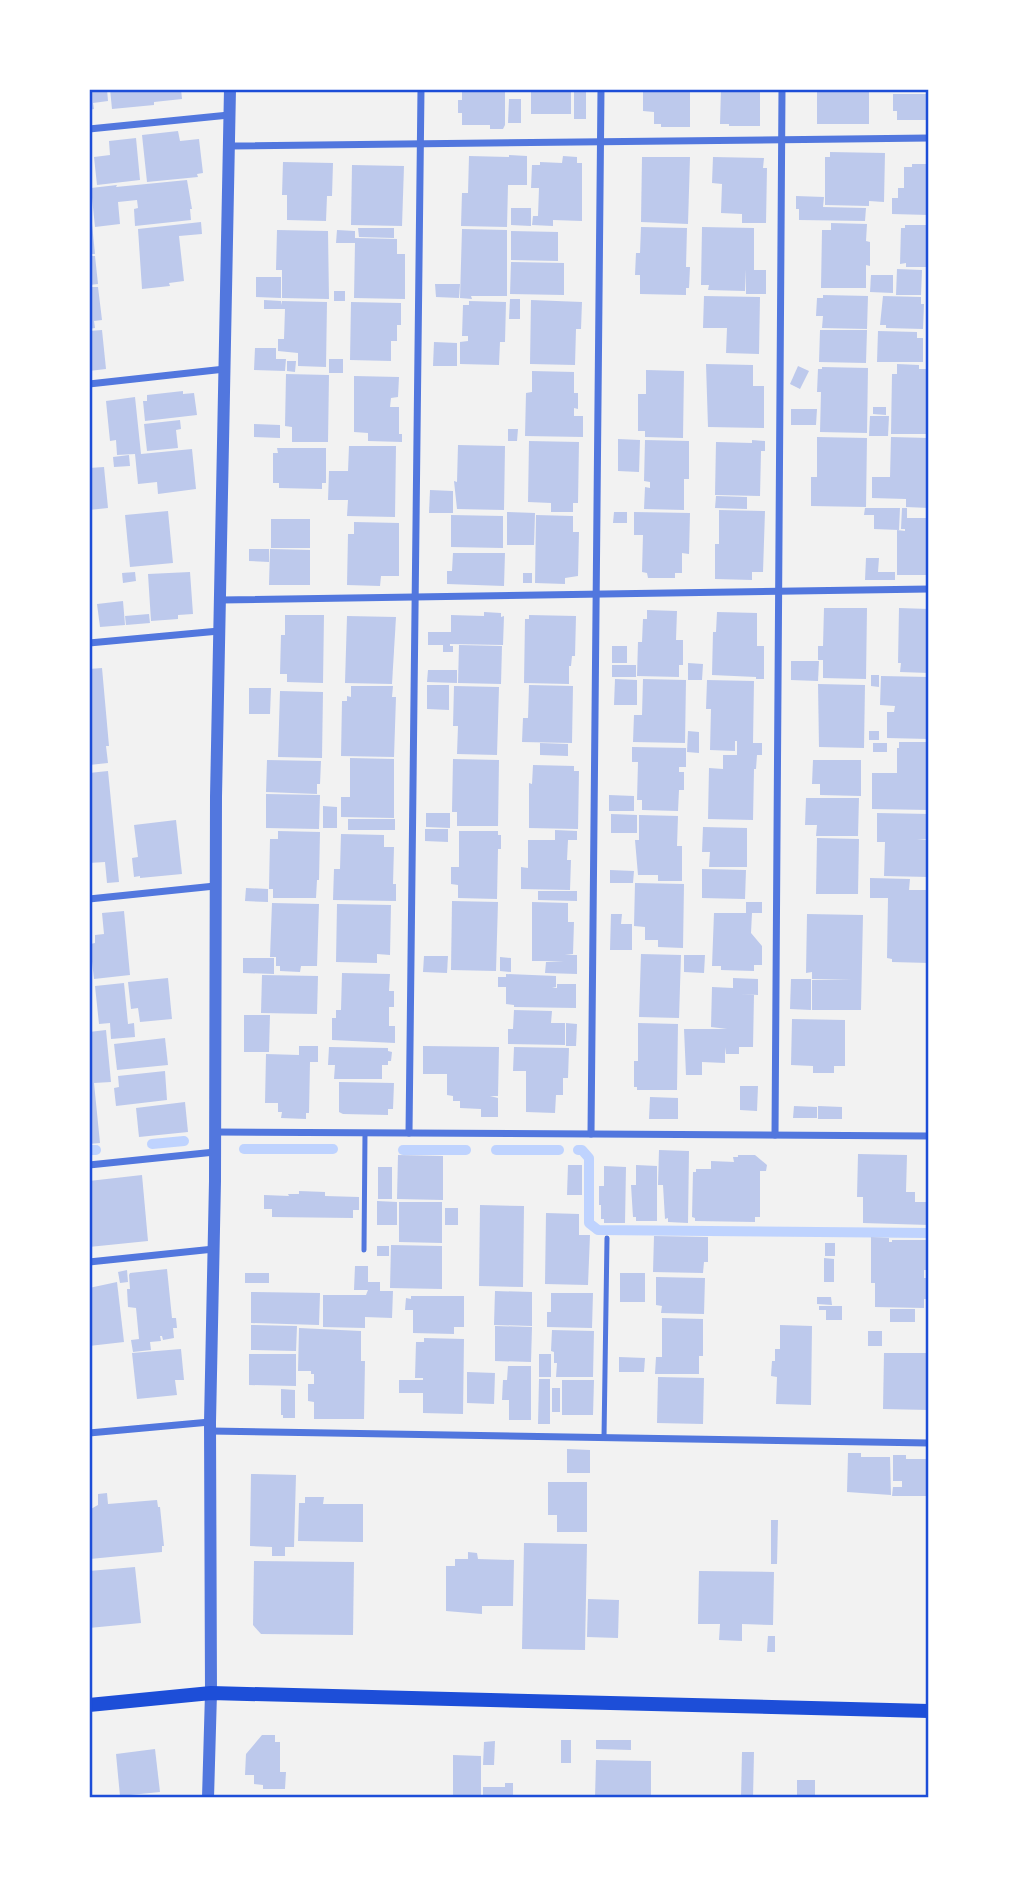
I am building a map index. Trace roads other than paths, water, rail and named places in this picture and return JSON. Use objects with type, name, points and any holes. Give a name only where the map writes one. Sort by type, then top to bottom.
[{"type":"main road","points":[[89,1705],[211,1693],[929,1711]]},
{"type":"street","points":[[208,1798],[211,1693],[210,1427],[215,1152],[215,886],[230,89]]},
{"type":"street","points":[[409,1133],[421,89]]},
{"type":"street","points":[[591,1134],[601,89]]},
{"type":"street","points":[[775,1135],[782,89]]},
{"type":"street","points":[[89,129],[229,115]]},
{"type":"street","points":[[230,146],[929,138]]},
{"type":"street","points":[[89,384],[226,369]]},
{"type":"street","points":[[221,600],[929,589]]},
{"type":"street","points":[[89,643],[219,631]]},
{"type":"street","points":[[89,899],[215,886]]},
{"type":"street","points":[[215,1132],[929,1136]]},
{"type":"street","points":[[89,1165],[215,1152]]},
{"type":"street","points":[[89,1262],[214,1250]]},
{"type":"street","points":[[89,1433],[210,1427],[604,1438],[929,1443]]},
{"type":"lane","points":[[364,1250],[365,1133]]},
{"type":"lane","points":[[604,1438],[607,1238]]},
{"type":"waterway","points":[[152,1144],[184,1141]]},
{"type":"waterway","points":[[244,1149],[333,1149]]},
{"type":"waterway","points":[[89,1150],[96,1150]]},
{"type":"waterway","points":[[403,1150],[466,1150]]},
{"type":"waterway","points":[[496,1150],[559,1150]]},
{"type":"waterway","points":[[578,1150],[582,1150],[589,1158],[589,1223],[598,1230],[929,1233]]}]
